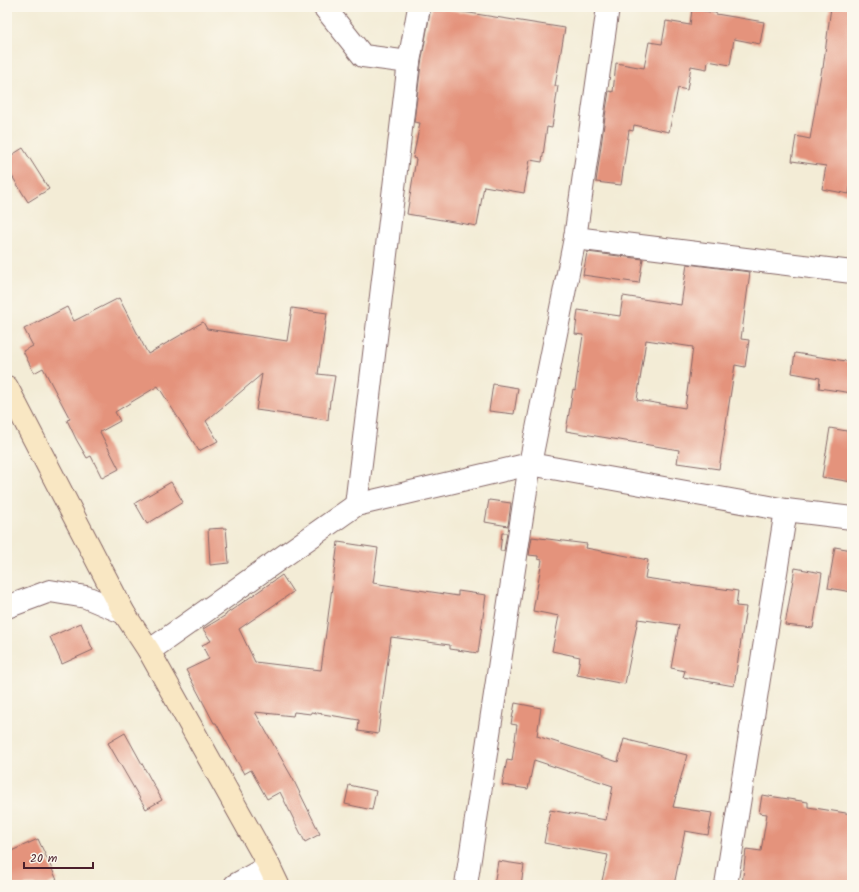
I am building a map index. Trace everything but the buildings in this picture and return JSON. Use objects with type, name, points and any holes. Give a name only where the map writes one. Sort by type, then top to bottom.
[{"type":"street","points":[[324,7],[363,56],[409,62]]},
{"type":"street","points":[[356,505],[409,62],[419,7]]},
{"type":"street","points":[[466,885],[530,464],[575,238],[608,7]]},
{"type":"street","points":[[575,238],[852,272]]},
{"type":"street","points":[[7,387],[124,613],[149,651],[269,866],[278,885]]},
{"type":"street","points":[[149,651],[356,505],[530,464],[786,510],[852,518]]},
{"type":"street","points":[[726,885],[786,510]]},
{"type":"street","points":[[7,607],[50,591],[86,596],[124,613]]},
{"type":"street","points":[[235,885],[269,866]]}]
